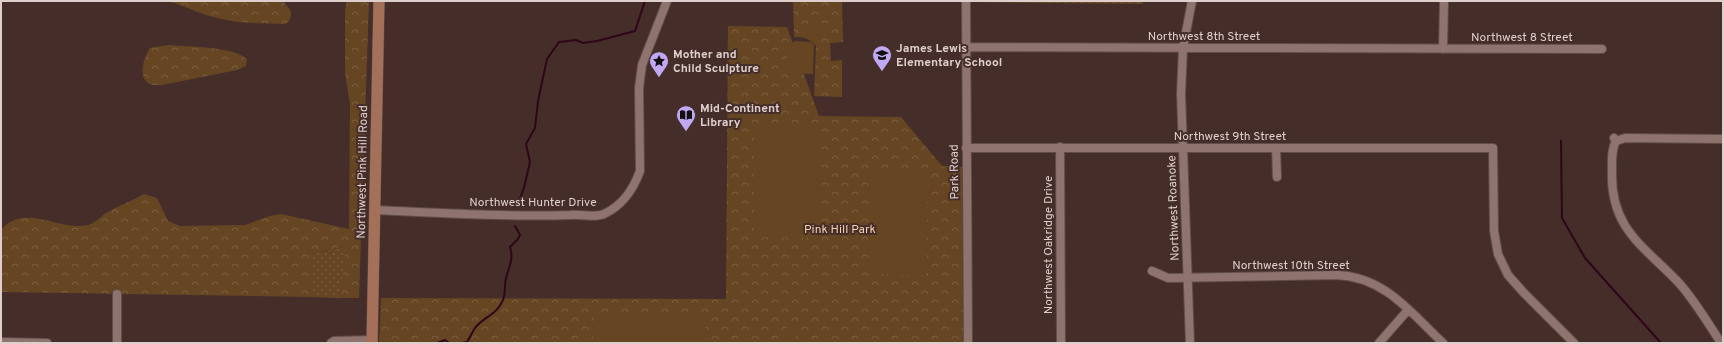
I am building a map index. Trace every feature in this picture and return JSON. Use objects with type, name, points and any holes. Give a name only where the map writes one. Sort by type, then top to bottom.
[{"type":"main road","name":"Northwest Pink Hill Road","points":[[372,341],[379,1]]},
{"type":"street","name":"Northwest Hunter Drive","points":[[375,210],[476,215],[540,216],[602,215],[616,207],[628,196],[640,171],[639,88],[642,65],[666,1]]},
{"type":"street","name":"Park Road","points":[[966,1],[965,47],[968,343]]},
{"type":"street","name":"Northwest Roanoke","points":[[1190,343],[1181,94],[1183,48],[1192,1]]},
{"type":"street","points":[[1443,49],[1444,1]]},
{"type":"street","name":"Northwest 8th Street","points":[[965,47],[1443,49]]},
{"type":"street","name":"Northwest 8 Street","points":[[1443,49],[1602,49]]},
{"type":"street","points":[[1721,343],[1684,289],[1634,240],[1626,230],[1614,202],[1611,182],[1613,147],[1615,139],[1723,140],[1723,147]]},
{"type":"street","name":"Northwest Oakridge Drive","points":[[1060,147],[1061,343]]},
{"type":"street","name":"Northwest 9th Street","points":[[966,148],[1493,148],[1494,231],[1498,254],[1508,276],[1574,343]]},
{"type":"street","points":[[1276,148],[1277,177]]},
{"type":"street","name":"Northwest 10th Street","points":[[1152,271],[1168,278],[1349,275],[1361,278],[1377,285],[1390,293],[1443,343]]},
{"type":"street","points":[[117,294],[117,343]]},
{"type":"street","points":[[1379,343],[1408,310]]},
{"type":"street","points":[[331,343],[372,341]]},
{"type":"street","points":[[1,342],[47,343]]},
{"type":"green space","points":[[164,1],[282,1],[290,9],[291,15],[286,24],[240,22],[213,17]]},
{"type":"green space","points":[[347,1],[369,1],[359,298],[340,298],[346,246],[311,254],[311,297],[1,292],[1,230],[10,222],[21,218],[31,218],[66,225],[88,225],[95,222],[111,210],[144,194],[157,198],[168,221],[180,226],[245,225],[270,216],[281,214],[349,229],[350,104],[345,73],[345,9]]},
{"type":"green space","points":[[793,1],[842,1],[843,42],[830,43],[831,61],[842,60],[842,97],[814,96],[816,46],[806,38],[794,37]]},
{"type":"green space","points":[[1142,1],[1143,4],[976,2]]},
{"type":"green space","points":[[830,23],[830,34],[808,35],[808,24]]},
{"type":"green space","name":"Pink Hill Park","points":[[728,26],[787,27],[819,116],[901,117],[942,166],[962,167],[963,343],[379,343],[381,298],[726,299]]},
{"type":"green space","points":[[795,41],[811,42],[814,45],[813,74],[791,73],[787,66],[787,47]]},
{"type":"green space","points":[[169,45],[221,49],[240,55],[247,59],[246,66],[237,70],[162,85],[152,85],[144,78],[143,68],[146,57],[150,48]]},
{"type":"green space","points":[[754,125],[822,125],[822,238],[754,237]]},
{"type":"green space","points":[[870,173],[928,174],[926,275],[868,274]]},
{"type":"green space","points":[[347,246],[340,298],[311,297],[311,254]]},
{"type":"green space","points":[[594,315],[706,316],[705,343],[593,343]]},
{"type":"green space","points":[[787,327],[798,328],[795,343],[784,343]]},
{"type":"waterway","points":[[519,201],[524,188],[530,162],[526,144],[535,128],[538,101],[547,59],[559,42],[576,40],[583,43],[597,41],[635,31],[645,1]]},
{"type":"waterway","points":[[1561,141],[1562,218],[1585,258],[1661,343]]},
{"type":"waterway","points":[[462,343],[467,342],[478,324],[494,313],[503,300],[505,281],[511,259],[510,247],[520,235],[515,226]]},
{"type":"waterway","points":[[437,343],[445,340],[449,343]]},
{"type":"place","name":"James Lewis Elementary School","points":[[882,72]]},
{"type":"place","name":"Mother and Child Sculpture","points":[[659,78]]},
{"type":"place","name":"Mid-Continent Library","points":[[686,132]]}]
